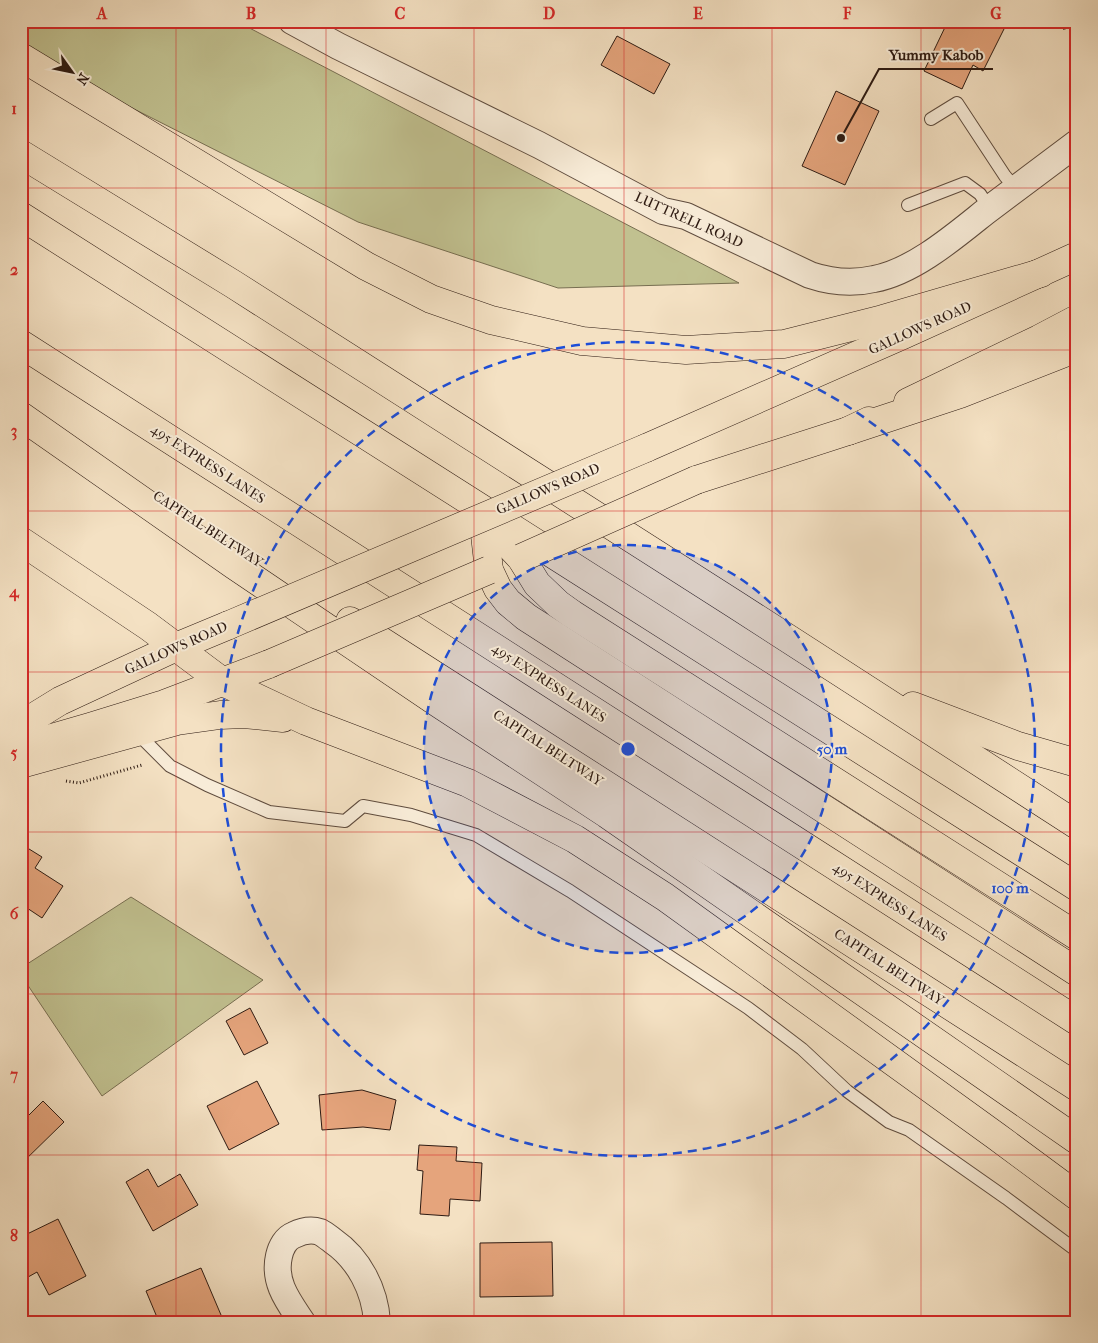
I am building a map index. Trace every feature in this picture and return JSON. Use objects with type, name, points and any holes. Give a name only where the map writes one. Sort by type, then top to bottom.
[{"type":"main road","points":[[21,57],[366,266],[431,299],[491,320],[582,341],[686,350],[784,344],[883,319],[1042,273]]},
{"type":"main road","points":[[21,154],[242,289],[861,685],[1077,826]]},
{"type":"main road","points":[[21,216],[1077,887]]},
{"type":"main road","name":"GALLOWS ROAD","points":[[21,724],[60,701],[176,647],[646,448],[839,364],[1077,256]]},
{"type":"main road","points":[[848,431],[1039,339],[1077,318]]},
{"type":"main road","name":"495 EXPRESS LANES","points":[[21,344],[1077,1021]]},
{"type":"main road","points":[[21,747],[164,704],[269,664],[488,570],[521,558],[696,480],[960,394],[1077,348]]},
{"type":"main road","name":"CAPITAL BELTWAY","points":[[21,408],[1077,1087]]},
{"type":"main road","points":[[21,416],[430,698],[607,814],[1077,1140]]},
{"type":"main road","points":[[483,517],[521,558],[537,584],[558,604],[1077,936]]},
{"type":"main road","points":[[483,517],[488,570],[498,589],[508,602],[526,617],[1077,972]]},
{"type":"main road","points":[[21,541],[176,647],[223,682],[306,721],[468,783],[575,839],[673,903],[1077,1196]]},
{"type":"main road","points":[[861,685],[1018,746],[1077,763]]},
{"type":"main road","points":[[21,764],[177,721],[244,714],[306,721]]},
{"type":"street","name":"LUTTRELL ROAD","points":[[292,21],[338,46],[539,145],[663,211],[686,216],[810,275],[825,280],[846,282],[875,279],[900,270],[936,250],[1077,143]]},
{"type":"street","points":[[302,1322],[278,1280],[277,1264],[281,1249],[290,1237],[304,1230],[320,1232],[340,1246],[358,1266],[369,1285],[377,1311],[377,1322]]},
{"type":"lane","points":[[931,119],[957,103],[1005,176],[1016,189]]},
{"type":"lane","points":[[908,205],[965,183],[980,194],[990,209]]},
{"type":"lane","points":[[136,732],[170,766],[207,785],[269,812],[345,821],[363,806],[411,815],[476,835],[570,891],[748,1008],[802,1049],[847,1091],[889,1122],[909,1130],[1006,1198],[1077,1251]]},
{"type":"green space","points":[[21,21],[236,21],[739,283],[558,288],[358,222],[21,52]]},
{"type":"green space","points":[[131,897],[263,980],[102,1096],[21,975],[21,968]]},
{"type":"building","points":[[948,21],[994,21],[1005,27],[983,71],[973,65],[962,89],[924,71]]},
{"type":"building","points":[[1062,21],[1077,21],[1077,27],[1063,29]]},
{"type":"building","points":[[1062,21],[1077,21],[1077,27],[1063,29]]},
{"type":"building","points":[[617,36],[670,64],[654,94],[601,65]]},
{"type":"building","points":[[836,91],[879,111],[845,185],[802,166]]},
{"type":"building","points":[[21,844],[42,857],[35,868],[63,886],[42,918],[21,904]]},
{"type":"building","points":[[250,1008],[268,1043],[244,1055],[226,1021]]},
{"type":"building","points":[[257,1081],[279,1124],[229,1150],[207,1106]]},
{"type":"building","points":[[362,1090],[396,1100],[390,1130],[363,1127],[322,1130],[319,1095]]},
{"type":"building","points":[[43,1101],[64,1122],[21,1164],[21,1123]]},
{"type":"building","points":[[419,1145],[457,1147],[456,1161],[482,1163],[480,1201],[450,1199],[449,1216],[420,1214],[423,1171],[417,1170]]},
{"type":"building","points":[[148,1169],[158,1187],[180,1174],[198,1205],[153,1231],[126,1182]]},
{"type":"building","points":[[58,1219],[86,1276],[49,1295],[37,1272],[21,1281],[21,1232],[23,1236]]},
{"type":"building","points":[[552,1242],[553,1296],[480,1297],[480,1243]]},
{"type":"building","points":[[201,1268],[224,1322],[159,1322],[146,1291]]},
{"type":"place","name":"Yummy Kabob","points":[[841,138]]}]
